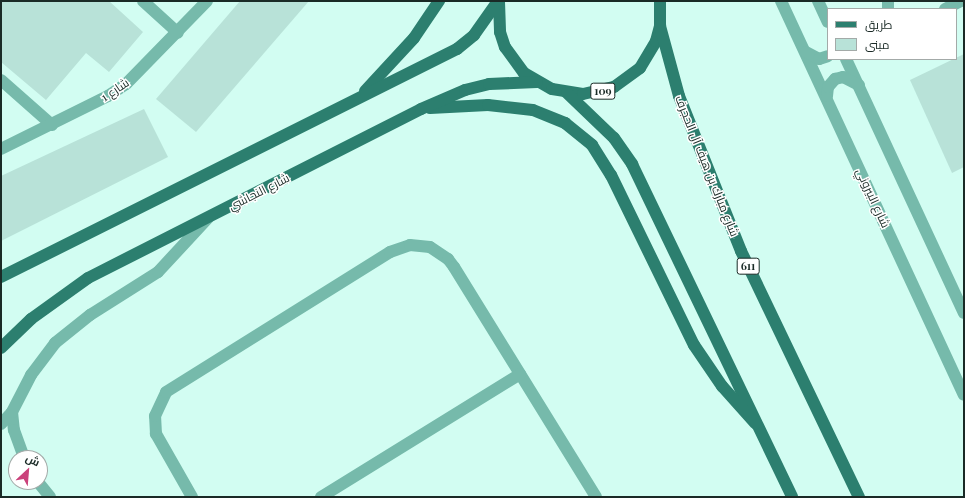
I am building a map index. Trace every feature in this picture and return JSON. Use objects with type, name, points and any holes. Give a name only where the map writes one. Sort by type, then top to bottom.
[{"type":"main road","points":[[356,100],[396,60],[439,1]]},
{"type":"main road","points":[[1,277],[457,48],[474,35],[499,1]]},
{"type":"main road","name":"109","points":[[499,1],[499,21],[505,47],[524,73],[537,82],[567,93],[599,92],[628,79],[649,56],[660,26],[660,1]]},
{"type":"main road","name":"شارع مبارك بن هيف آل الحجرف","points":[[660,26],[679,96],[738,244],[859,497]]},
{"type":"main road","name":"شارع النجاشي","points":[[1,348],[31,319],[88,278],[421,109],[465,90],[489,84],[537,82]]},
{"type":"main road","points":[[567,93],[614,138],[632,164],[755,423],[792,497]]},
{"type":"main road","points":[[421,109],[488,105],[532,110],[549,115],[579,133],[602,159],[694,345],[722,386],[755,423]]},
{"type":"street","points":[[144,1],[178,33]]},
{"type":"street","name":"شارع 1","points":[[1,149],[52,125],[126,84],[178,33],[207,1]]},
{"type":"street","name":"شارع البيروني","points":[[781,1],[827,96],[964,395]]},
{"type":"street","points":[[818,1],[827,20]]},
{"type":"street","points":[[947,8],[961,1]]},
{"type":"street","points":[[806,52],[819,59],[827,56]]},
{"type":"street","points":[[846,60],[964,313]]},
{"type":"street","points":[[827,96],[828,87],[836,79],[843,77],[859,85]]},
{"type":"street","points":[[1,80],[52,125]]},
{"type":"street","points":[[1,424],[12,412],[31,375],[56,343],[90,315],[158,272],[210,216]]},
{"type":"street","points":[[192,497],[156,434],[154,416],[166,392],[399,247],[420,245],[430,247],[448,258],[596,497]]},
{"type":"street","points":[[321,497],[520,374]]},
{"type":"street","points":[[12,412],[14,430],[21,450]]},
{"type":"building","points":[[1,1],[109,1],[143,32],[109,72],[86,53],[46,100],[1,62]]},
{"type":"building","points":[[240,1],[309,1],[196,132],[156,99]]},
{"type":"building","points":[[964,54],[964,167],[952,173],[910,80],[952,60],[957,60],[957,57]]},
{"type":"building","points":[[144,109],[168,157],[1,241],[1,176]]}]
